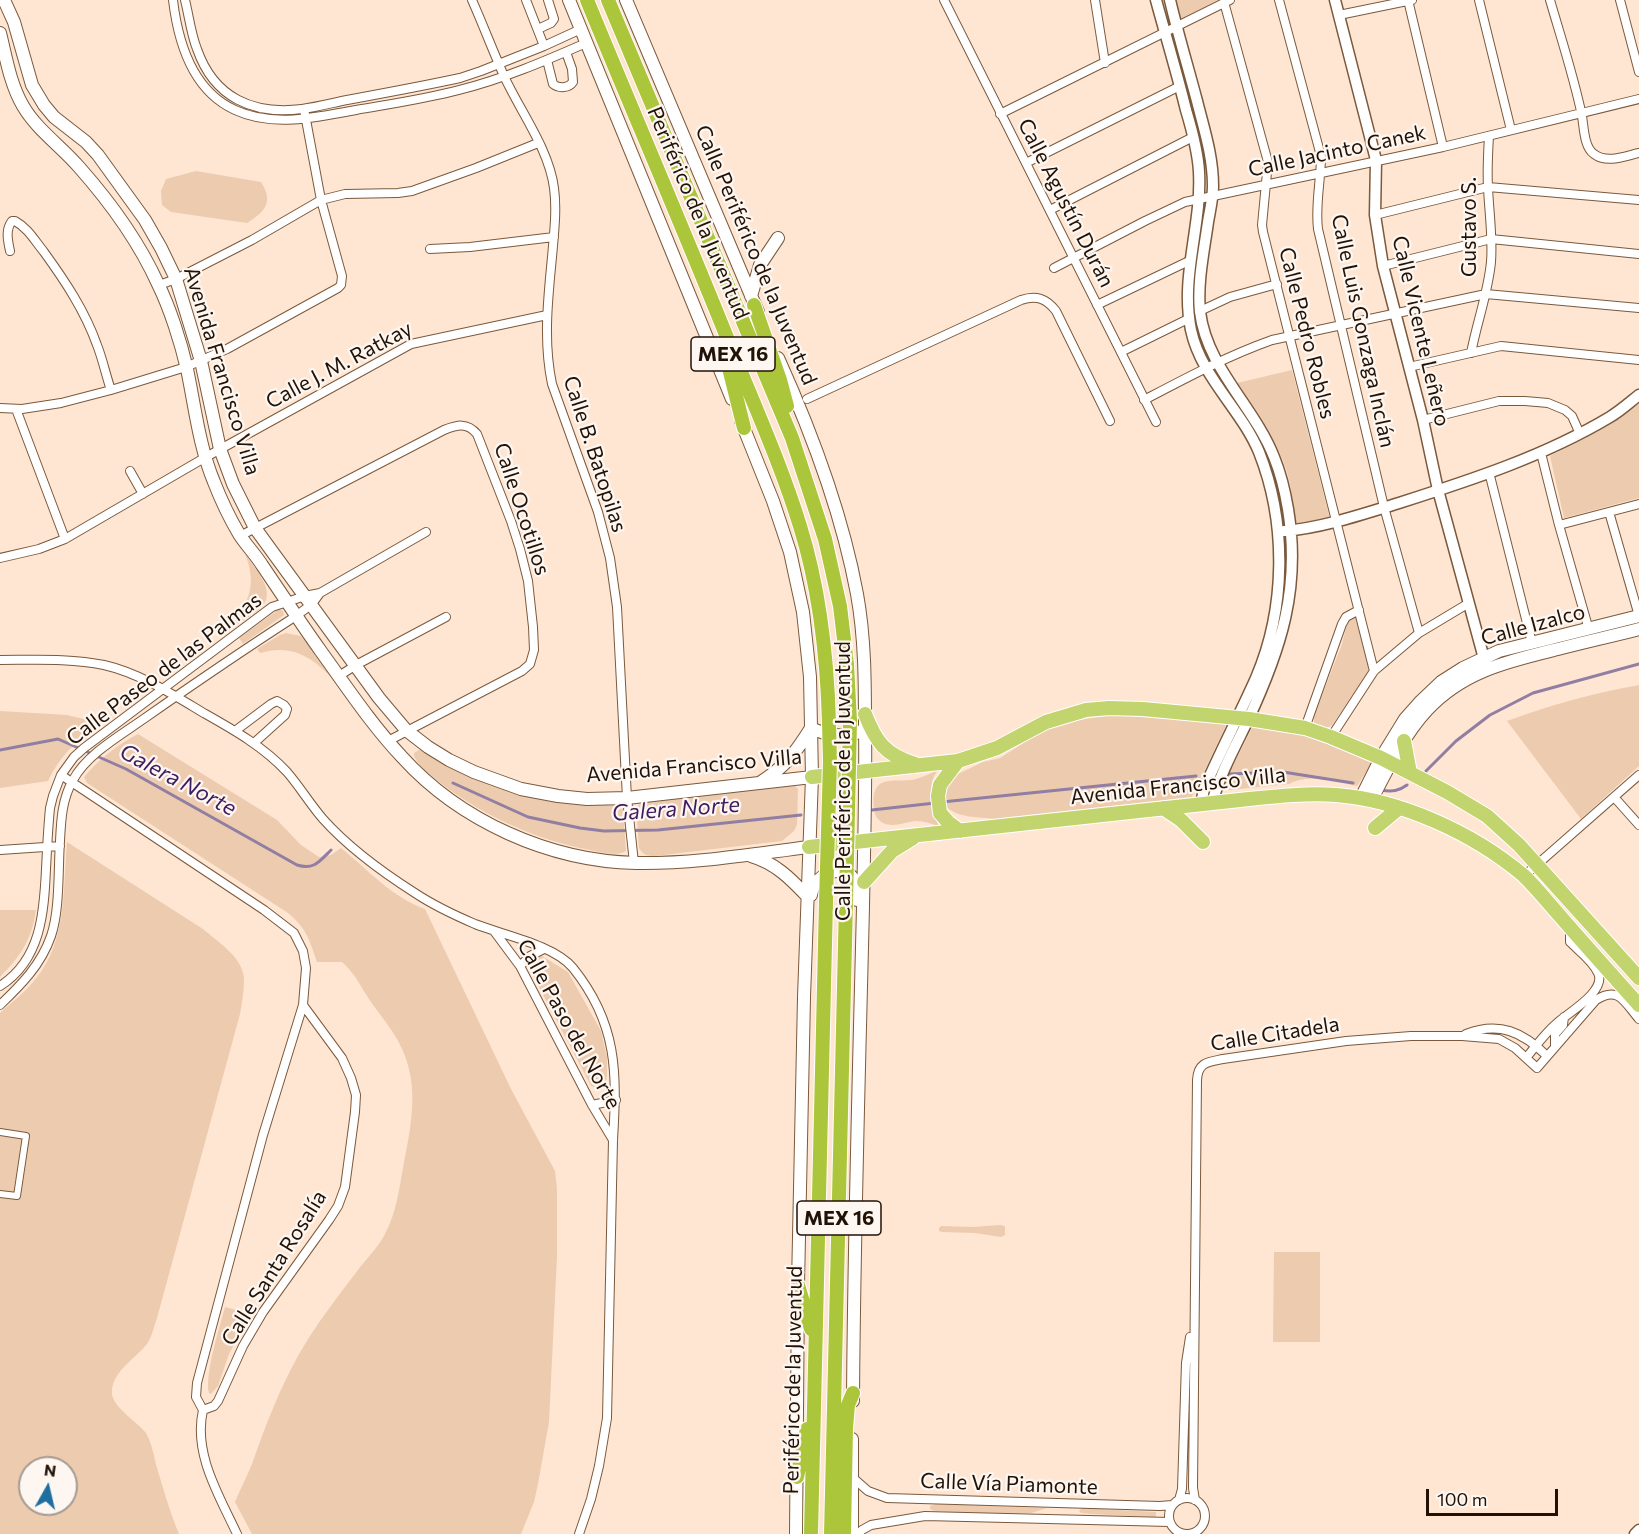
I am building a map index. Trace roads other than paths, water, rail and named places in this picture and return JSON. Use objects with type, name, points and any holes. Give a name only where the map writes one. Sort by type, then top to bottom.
[{"type":"highway","name":"Periférico de la Juventud","points":[[587,0],[769,440],[802,534],[815,582],[820,614],[828,681],[830,772],[814,1341],[811,1534]]},
{"type":"highway","name":"Periférico de la Juventud","points":[[609,0],[792,438],[819,519],[836,585],[847,664],[850,721],[831,1534]]},
{"type":"highway","points":[[752,300],[784,394],[792,438]]},
{"type":"highway","points":[[713,303],[744,428]]},
{"type":"highway","points":[[798,1286],[814,1341]]},
{"type":"highway","points":[[836,1534],[843,1325],[837,1302]]},
{"type":"highway","points":[[844,1534],[846,1428],[848,1406],[853,1393]]},
{"type":"highway","points":[[797,1477],[814,1395]]},
{"type":"main road","name":"Avenida Francisco Villa","points":[[4,0],[14,22],[32,85],[37,94],[54,117],[86,142],[98,155],[145,220],[176,279],[201,361],[220,449],[233,484],[255,528],[379,698],[406,730],[449,760],[496,781],[543,794],[587,799],[627,798],[958,761],[997,748],[1046,722],[1086,710],[1143,709],[1305,728],[1386,760],[1487,816],[1505,831],[1536,864],[1639,978]]},
{"type":"main road","name":"Calle Periférico de la Juventud","points":[[569,0],[773,501],[790,552],[803,612],[810,677],[812,777],[798,1286],[796,1534]]},
{"type":"main road","name":"Calle Periférico de la Juventud","points":[[626,0],[752,300],[798,402],[843,533],[861,619],[865,658],[866,771],[855,1210],[852,1534]]},
{"type":"main road","name":"Avenida Francisco Villa","points":[[0,33],[9,71],[21,104],[32,119],[68,154],[95,187],[126,228],[159,285],[186,367],[212,477],[223,505],[240,536],[388,741],[402,758],[453,802],[492,825],[537,845],[602,860],[634,863],[679,862],[1297,795],[1335,795],[1366,799],[1416,813],[1448,827],[1489,850],[1524,876],[1639,1005]]},
{"type":"main road","points":[[752,300],[760,265],[778,238]]},
{"type":"main road","name":"Calle Izalco","points":[[1386,760],[1404,741],[1426,711],[1499,651],[1639,616]]},
{"type":"main road","name":"Calle Izalco","points":[[1366,799],[1405,719],[1441,682],[1463,668],[1509,661],[1639,629]]},
{"type":"main road","points":[[866,714],[872,732],[880,744],[893,755],[917,765]]},
{"type":"main road","points":[[757,784],[787,762],[811,728],[833,735],[856,734],[865,729]]},
{"type":"main road","points":[[1404,741],[1410,773]]},
{"type":"main road","points":[[958,761],[940,785],[938,802],[944,818],[960,831]]},
{"type":"main road","points":[[1163,808],[1181,820],[1203,842]]},
{"type":"main road","points":[[1376,828],[1398,808]]},
{"type":"main road","points":[[864,882],[892,851],[918,835]]},
{"type":"main road","points":[[747,855],[777,867],[807,896]]},
{"type":"main road","points":[[806,947],[809,939],[811,895],[814,883],[827,873],[842,872],[854,880],[856,888],[855,941],[862,956]]},
{"type":"street","points":[[173,0],[184,51],[206,89],[226,105],[244,114],[273,120],[306,118],[460,90],[548,60],[586,43]]},
{"type":"street","points":[[185,0],[196,47],[212,78],[237,101],[276,110],[304,109],[471,75],[581,29]]},
{"type":"street","name":"Calle B. Batopilas","points":[[472,0],[504,76],[538,143],[552,178],[554,237],[547,315],[548,364],[552,384],[598,512],[609,558],[617,607],[627,798],[634,863]]},
{"type":"street","points":[[526,0],[544,45]]},
{"type":"street","points":[[538,29],[551,23],[554,19],[548,0]]},
{"type":"street","name":"Calle Agustín Durán","points":[[944,0],[1156,422]]},
{"type":"street","points":[[1095,0],[1105,63]]},
{"type":"street","points":[[1156,0],[1193,137],[1199,172],[1188,287],[1190,318],[1196,346],[1206,368],[1244,423],[1258,452],[1271,487],[1278,532],[1279,580],[1269,638],[1222,774],[1207,803]]},
{"type":"street","points":[[1170,0],[1212,162],[1212,197],[1201,271],[1200,311],[1205,333],[1217,362],[1256,422],[1274,456],[1283,485],[1291,531],[1293,567],[1285,623],[1274,660],[1242,719]]},
{"type":"street","name":"Calle Luis Gonzaga Inclán","points":[[1279,0],[1321,156],[1317,219],[1383,507],[1419,633]]},
{"type":"street","name":"Calle Vicente Leñero","points":[[1335,0],[1376,160],[1375,215],[1383,266],[1423,420],[1438,490],[1485,663]]},
{"type":"street","points":[[1339,15],[1372,4],[1409,0],[1443,147]]},
{"type":"street","points":[[1479,0],[1511,130]]},
{"type":"street","points":[[1550,0],[1581,112],[1588,147],[1595,155],[1608,159],[1639,153]]},
{"type":"street","points":[[1620,0],[1639,72]]},
{"type":"street","points":[[1000,114],[1227,1]]},
{"type":"street","name":"Calle Pedro Robles","points":[[1227,1],[1268,162],[1262,225],[1374,671]]},
{"type":"street","points":[[548,60],[553,84],[560,87],[569,86],[573,82],[573,76],[566,52]]},
{"type":"street","points":[[432,84],[435,96]]},
{"type":"street","points":[[1026,163],[1180,86]]},
{"type":"street","name":"Calle Jacinto Canek","points":[[1054,268],[1185,202],[1443,147],[1639,99]]},
{"type":"street","points":[[244,114],[247,105]]},
{"type":"street","points":[[0,408],[16,409],[61,403],[186,367],[227,349],[335,291],[341,285],[342,276],[321,201],[304,109]]},
{"type":"street","name":"Gustavo S.","points":[[1471,353],[1490,275],[1491,239],[1487,158],[1489,136]]},
{"type":"street","points":[[1050,210],[1193,137]]},
{"type":"street","points":[[159,285],[176,279],[334,196],[412,191],[538,143]]},
{"type":"street","points":[[1375,215],[1488,187],[1639,200]]},
{"type":"street","points":[[10,251],[8,227],[15,221],[24,226],[42,249],[82,310],[99,348],[111,390]]},
{"type":"street","points":[[430,249],[470,248],[554,237]]},
{"type":"street","points":[[1383,266],[1491,239],[1639,254]]},
{"type":"street","points":[[1097,305],[1191,260]]},
{"type":"street","points":[[1200,311],[1230,297],[1276,284]]},
{"type":"street","points":[[1144,400],[1247,349],[1290,336],[1486,294],[1639,308]]},
{"type":"street","points":[[807,399],[1021,300],[1034,297],[1046,301],[1056,311],[1110,421]]},
{"type":"street","name":"Calle J. M. Ratkay","points":[[0,558],[39,549],[65,539],[220,449],[411,344],[547,315]]},
{"type":"street","points":[[1121,352],[1190,318]]},
{"type":"street","points":[[1409,368],[1492,347],[1510,346],[1639,360]]},
{"type":"street","points":[[1278,532],[1336,521],[1383,507],[1541,453],[1612,416],[1639,395]]},
{"type":"street","points":[[1423,420],[1499,400],[1548,403],[1559,407],[1572,417],[1580,434]]},
{"type":"street","points":[[16,409],[65,539]]},
{"type":"street","name":"Calle Ocotillos","points":[[240,536],[444,430],[460,425],[467,426],[477,434],[511,521],[528,581],[534,639],[532,659],[522,671],[388,741]]},
{"type":"street","points":[[1541,453],[1589,630]]},
{"type":"street","points":[[130,471],[143,494]]},
{"type":"street","points":[[1490,472],[1532,643]]},
{"type":"street","points":[[1559,525],[1639,504]]},
{"type":"street","points":[[1609,512],[1639,616]]},
{"type":"street","points":[[308,600],[426,531]]},
{"type":"street","name":"Calle Paseo de las Palmas","points":[[0,986],[21,966],[37,939],[43,913],[50,808],[61,775],[74,757],[272,607],[286,602],[308,600]]},
{"type":"street","name":"Calle Paseo de las Palmas","points":[[0,1005],[36,966],[51,936],[56,904],[62,810],[72,781],[91,758],[176,696],[296,616],[308,600]]},
{"type":"street","points":[[1331,737],[1374,671],[1419,633],[1469,603]]},
{"type":"street","points":[[1305,728],[1342,624],[1346,617],[1359,610]]},
{"type":"street","points":[[339,676],[446,617]]},
{"type":"street","name":"Calle Paso del Norte","points":[[0,660],[60,661],[105,665],[176,696],[254,743],[286,772],[323,819],[350,845],[395,880],[463,919],[494,931],[520,966],[592,1105],[613,1140],[607,1418],[599,1466],[579,1534]]},
{"type":"street","points":[[235,731],[271,704],[277,701],[281,703],[287,709],[285,715],[254,743]]},
{"type":"street","points":[[61,775],[264,910],[294,933],[303,951],[306,968],[303,1005],[263,1135],[197,1383],[196,1397],[202,1410],[200,1434],[209,1476],[237,1534]]},
{"type":"street","points":[[1524,876],[1639,775]]},
{"type":"street","points":[[1614,797],[1639,825]]},
{"type":"street","points":[[0,850],[60,846]]},
{"type":"street","points":[[1526,1058],[1555,1024],[1587,999],[1600,981],[1599,974],[1593,965],[1570,942],[1570,928]]},
{"type":"street","points":[[494,931],[544,948],[566,961],[592,997],[604,1022],[614,1057],[616,1100],[613,1140]]},
{"type":"street","points":[[520,966],[530,956],[544,948]]},
{"type":"street","points":[[1462,1036],[1499,1039],[1515,1048],[1537,1068],[1596,1000],[1605,994],[1613,994],[1625,1000],[1639,1019]]},
{"type":"street","name":"Calle Santa Rosalía","points":[[202,1410],[213,1406],[218,1401],[243,1346],[263,1312],[329,1221],[345,1187],[356,1095],[342,1059],[303,1005]]},
{"type":"street","points":[[1555,1047],[1555,1034],[1563,1025],[1564,1017]]},
{"type":"street","points":[[1462,1036],[1478,1029],[1510,1030],[1537,1045],[1547,1056]]},
{"type":"street","name":"Calle Citadela","points":[[1195,1500],[1192,1488],[1195,1364],[1193,1316],[1197,1072],[1199,1068],[1204,1064],[1223,1059],[1346,1041],[1411,1036],[1462,1036]]},
{"type":"street","points":[[592,1105],[616,1100]]},
{"type":"street","points":[[0,1132],[26,1136],[17,1196],[0,1194]]},
{"type":"street","name":"Calle Citadela","points":[[1175,1502],[1182,1489],[1186,1363],[1193,1316]]},
{"type":"street","name":"Calle Vía Piamonte","points":[[852,1477],[868,1491],[887,1498],[1128,1506],[1175,1502]]},
{"type":"street","points":[[1190,1498],[1195,1500],[1203,1507],[1205,1517],[1201,1527],[1194,1533],[1180,1533],[1175,1530],[1169,1516],[1175,1502],[1190,1498]]},
{"type":"street","name":"Calle Vía Piamonte","points":[[858,1534],[871,1525],[925,1516],[1170,1522]]},
{"type":"street","points":[[1635,1534],[1639,1530]]},
{"type":"waterway","name":"Galera Norte","points":[[1426,771],[1456,741],[1490,715],[1533,693],[1639,664]]},
{"type":"waterway","name":"Galera Norte","points":[[0,750],[58,739],[126,769],[297,865],[312,866],[331,850]]},
{"type":"waterway","name":"Galera Norte","points":[[1228,774],[1283,772],[1353,783]]},
{"type":"waterway","name":"Galera Norte","points":[[942,802],[1196,776]]},
{"type":"waterway","name":"Galera Norte","points":[[453,783],[528,817],[604,831],[658,830],[801,815]]},
{"type":"waterway","name":"Galera Norte","points":[[1381,790],[1401,789],[1407,785]]},
{"type":"waterway","name":"Galera Norte","points":[[872,810],[935,803]]}]
